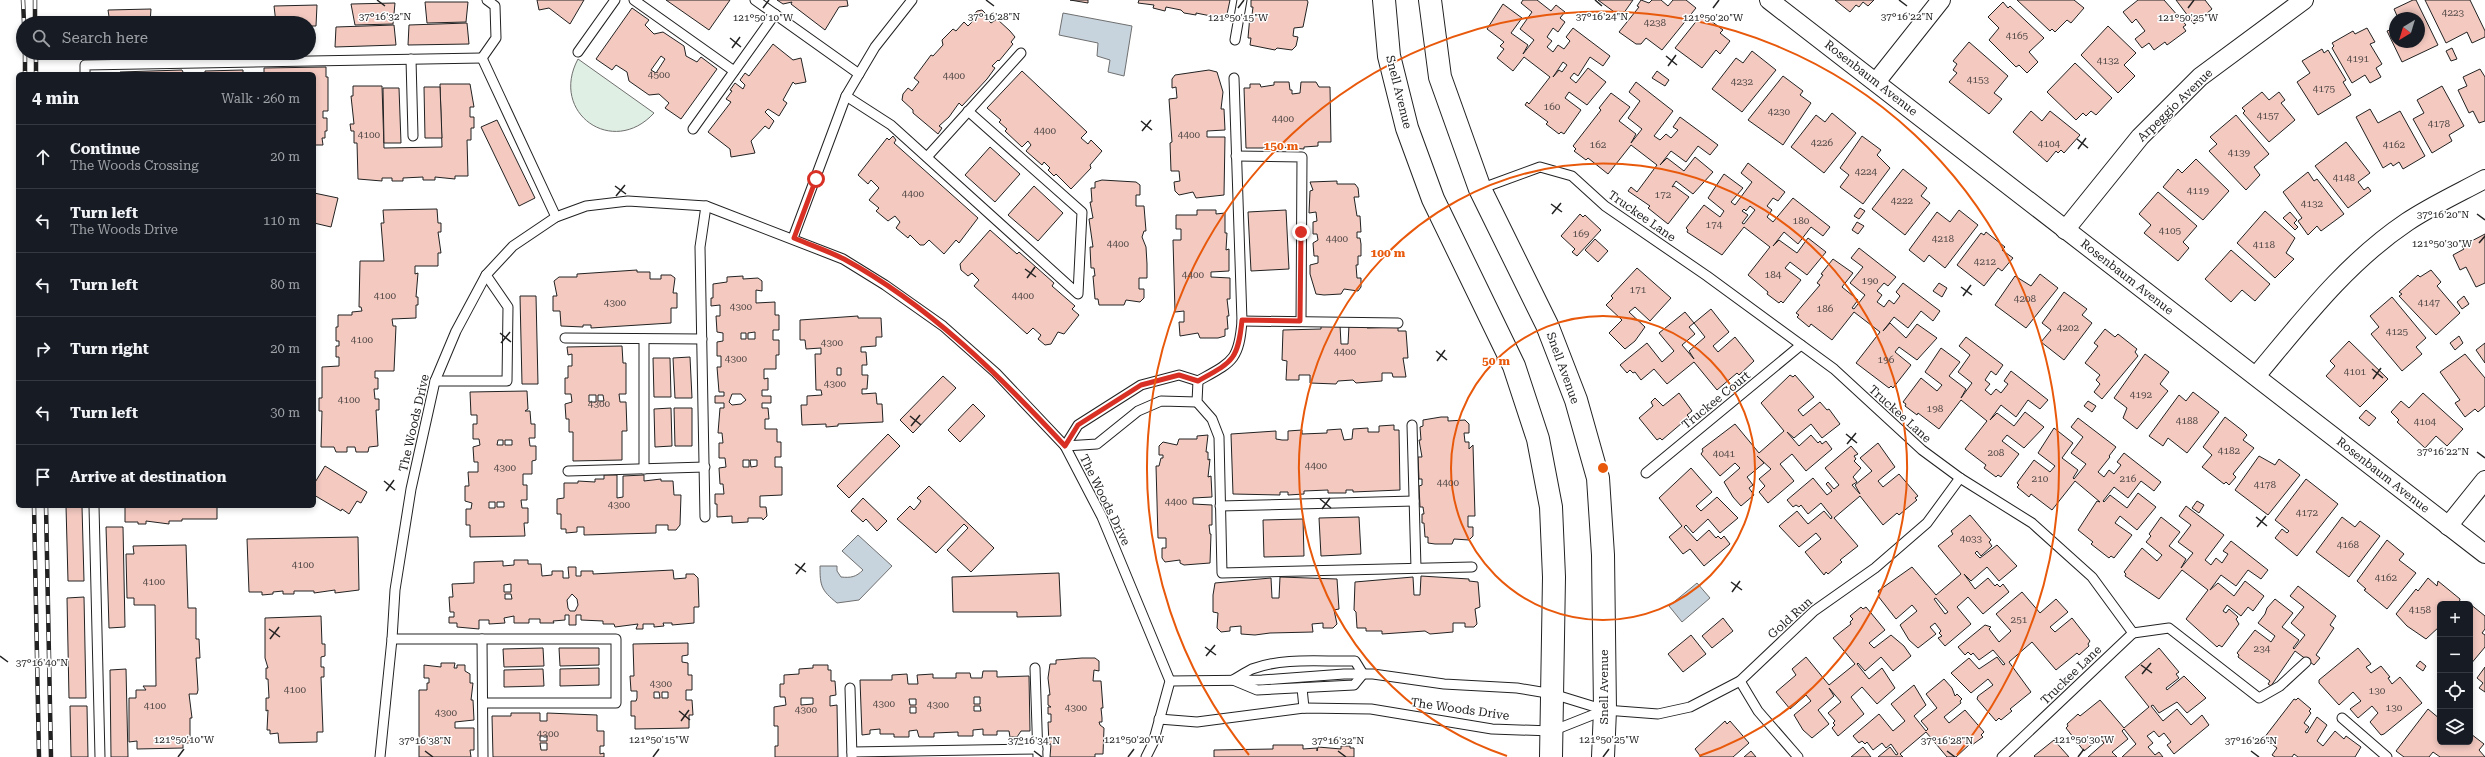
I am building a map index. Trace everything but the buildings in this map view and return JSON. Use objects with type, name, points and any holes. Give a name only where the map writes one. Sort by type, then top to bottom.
[{"type":"main road","name":"Snell Avenue","points":[[1384,0],[1389,56],[1407,128],[1433,198],[1514,366],[1538,438],[1551,507],[1554,577],[1551,757]]},
{"type":"main road","name":"Snell Avenue","points":[[1430,0],[1440,77],[1480,189],[1547,325],[1576,400],[1598,478],[1603,555],[1605,710],[1603,757]]},
{"type":"street","name":"Rosenbaum Avenue","points":[[1769,0],[2485,554]]},
{"type":"street","points":[[1876,82],[1941,0]]},
{"type":"street","name":"Arpeggio Avenue","points":[[2065,230],[2140,137],[2200,77],[2304,0]]},
{"type":"street","points":[[2256,376],[2310,309],[2353,266],[2407,222],[2485,179]]},
{"type":"street","points":[[2448,526],[2485,480]]},
{"type":"lane","points":[[482,58],[496,38],[495,6],[487,0]]},
{"type":"lane","points":[[578,52],[615,0]]},
{"type":"lane","points":[[634,0],[734,71]]},
{"type":"lane","points":[[756,0],[859,74]]},
{"type":"lane","points":[[794,238],[846,96],[875,47],[912,0]]},
{"type":"lane","points":[[1235,40],[1242,0]]},
{"type":"lane","points":[[693,129],[775,14]]},
{"type":"lane","points":[[927,157],[1021,53]]},
{"type":"lane","points":[[85,72],[85,65],[482,58]]},
{"type":"lane","points":[[482,58],[556,217]]},
{"type":"lane","points":[[412,59],[413,136]]},
{"type":"lane","points":[[1065,446],[1078,425],[1141,385],[1179,375],[1198,381],[1227,365],[1240,346],[1242,320],[1234,78]]},
{"type":"lane","points":[[846,96],[891,125],[1078,294],[1082,212],[968,111]]},
{"type":"lane","points":[[1236,156],[1302,157],[1300,321]]},
{"type":"lane","name":"Truckee Lane","points":[[1480,189],[1540,168],[1572,176],[1605,206],[1707,276],[1834,370],[1922,450],[1960,478],[2032,523],[2092,577],[2133,633],[2002,757]]},
{"type":"lane","name":"The Woods Drive","points":[[380,757],[392,639],[395,590],[411,489],[435,381],[456,331],[486,276],[513,246],[556,217],[586,206],[628,201],[706,206],[794,238],[843,259],[885,285],[944,326],[996,373],[1065,446],[1102,517],[1170,681],[1234,680],[1363,674],[1553,694],[1605,710]]},
{"type":"lane","points":[[705,517],[700,247],[706,206]]},
{"type":"lane","points":[[435,381],[507,381],[508,307],[486,276]]},
{"type":"lane","points":[[1242,320],[1398,323]]},
{"type":"lane","points":[[565,338],[702,339]]},
{"type":"lane","points":[[644,339],[644,469]]},
{"type":"lane","name":"Truckee Court","points":[[1646,473],[1801,345]]},
{"type":"lane","points":[[1196,402],[1198,381]]},
{"type":"lane","points":[[1065,446],[1097,444],[1138,411],[1161,400],[1196,402],[1212,419],[1219,437],[1222,573],[1472,567]]},
{"type":"lane","points":[[1412,425],[1416,568]]},
{"type":"lane","points":[[568,471],[705,467]]},
{"type":"lane","name":"Gold Run","points":[[1605,710],[1658,714],[1690,707],[1740,681],[1814,611],[1875,568],[1927,523],[1960,478]]},
{"type":"lane","points":[[1220,506],[1414,501]]},
{"type":"lane","points":[[94,508],[100,757]]},
{"type":"lane","points":[[2133,633],[2169,628],[2259,698],[2280,686],[2306,662]]},
{"type":"lane","points":[[392,639],[616,639],[616,703],[483,703]]},
{"type":"lane","points":[[482,639],[483,757]]},
{"type":"lane","points":[[1234,680],[1252,669],[1294,662],[1355,661],[1363,674]]},
{"type":"lane","points":[[850,688],[852,755],[1038,753],[1035,668]]},
{"type":"lane","name":"The Woods Drive","points":[[1234,680],[1257,690],[1354,686],[1363,674]]},
{"type":"lane","points":[[1146,757],[1153,743],[1170,681]]},
{"type":"lane","points":[[1740,681],[1758,711],[1798,757]]},
{"type":"lane","points":[[1302,688],[1304,708]]},
{"type":"lane","name":"The Woods Drive","points":[[1159,719],[1197,722],[1304,708],[1371,709],[1492,728],[1552,731],[1605,710]]},
{"type":"lane","points":[[2342,718],[2387,757]]},
{"type":"green space","points":[[578,59],[654,113],[638,126],[621,131],[604,130],[590,123],[578,112],[572,97],[571,79]]},
{"type":"shaded area","points":[[1063,13],[1132,26],[1124,76],[1108,72],[1110,60],[1097,56],[1098,43],[1059,35]]},
{"type":"shaded area","points":[[858,535],[892,566],[859,600],[837,603],[822,587],[820,566],[837,566],[837,571],[841,577],[853,576],[863,570],[842,551]]},
{"type":"shaded area","points":[[1697,583],[1710,598],[1682,622],[1669,606]]},
{"type":"railway","points":[[23,0],[24,16]]},
{"type":"railway","points":[[35,0],[35,16]]},
{"type":"railway","points":[[25,60],[25,72]]},
{"type":"railway","points":[[36,60],[36,72]]},
{"type":"railway","points":[[34,508],[39,757]]},
{"type":"railway","points":[[46,508],[51,757]]},
{"type":"route","points":[[816,179],[794,238],[843,259],[885,285],[944,326],[996,373],[1065,446],[1078,425],[1141,385],[1179,375],[1198,381],[1227,365],[1240,346],[1242,320],[1300,321],[1301,232]]}]
